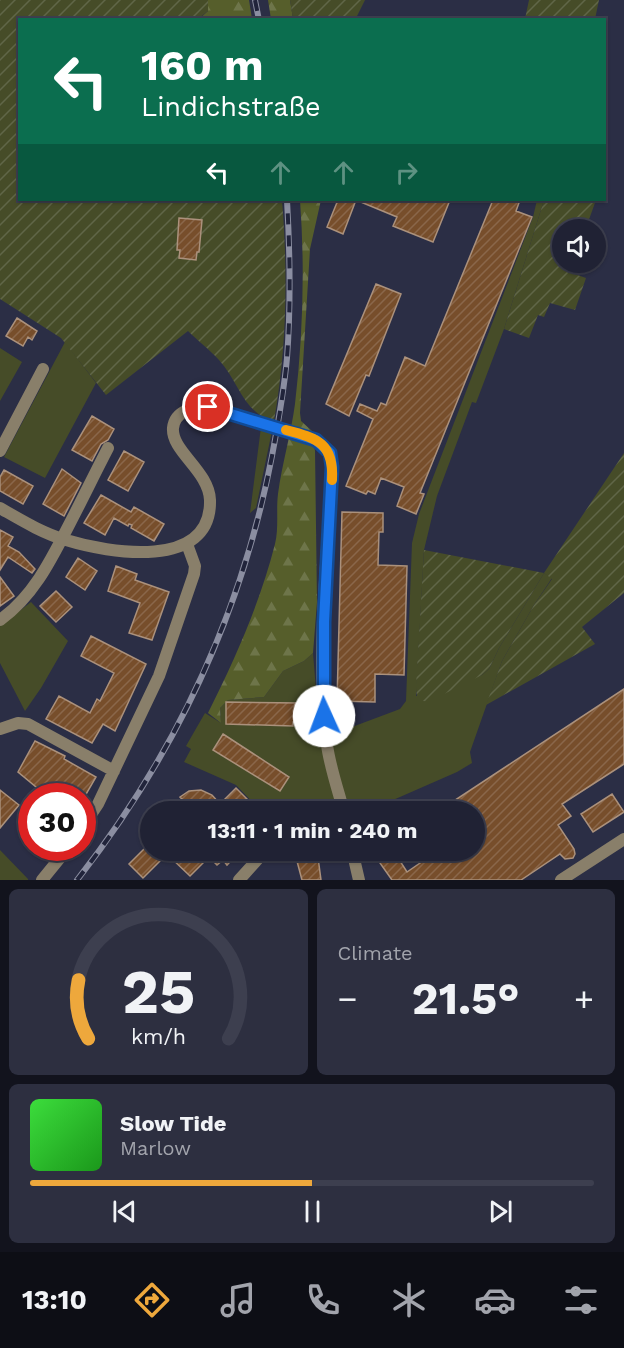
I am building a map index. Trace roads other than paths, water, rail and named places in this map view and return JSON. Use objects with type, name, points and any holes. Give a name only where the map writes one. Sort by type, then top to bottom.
[{"type":"street","points":[[0,452],[43,369]]},
{"type":"street","points":[[0,508],[35,528],[108,550],[145,552],[170,549],[187,544],[197,537],[204,525],[210,500],[207,484],[176,441],[173,428],[179,416],[192,407],[208,407],[316,440],[330,453],[332,467],[324,622],[323,700],[327,748],[341,801]]},
{"type":"street","points":[[0,620],[25,597],[56,553],[108,448]]},
{"type":"street","points":[[96,807],[159,676],[172,642],[194,574],[195,566],[187,544]]},
{"type":"street","points":[[0,729],[18,723],[28,724],[114,771]]},
{"type":"street","points":[[561,880],[624,839]]},
{"type":"street","points":[[42,880],[57,861]]},
{"type":"street","points":[[238,880],[256,861]]},
{"type":"street","points":[[354,861],[358,880]]},
{"type":"railway","points":[[255,0],[259,18]]},
{"type":"railway","points":[[77,880],[145,783],[174,732],[200,680],[243,570],[272,456],[286,370],[290,298],[287,201]]}]
